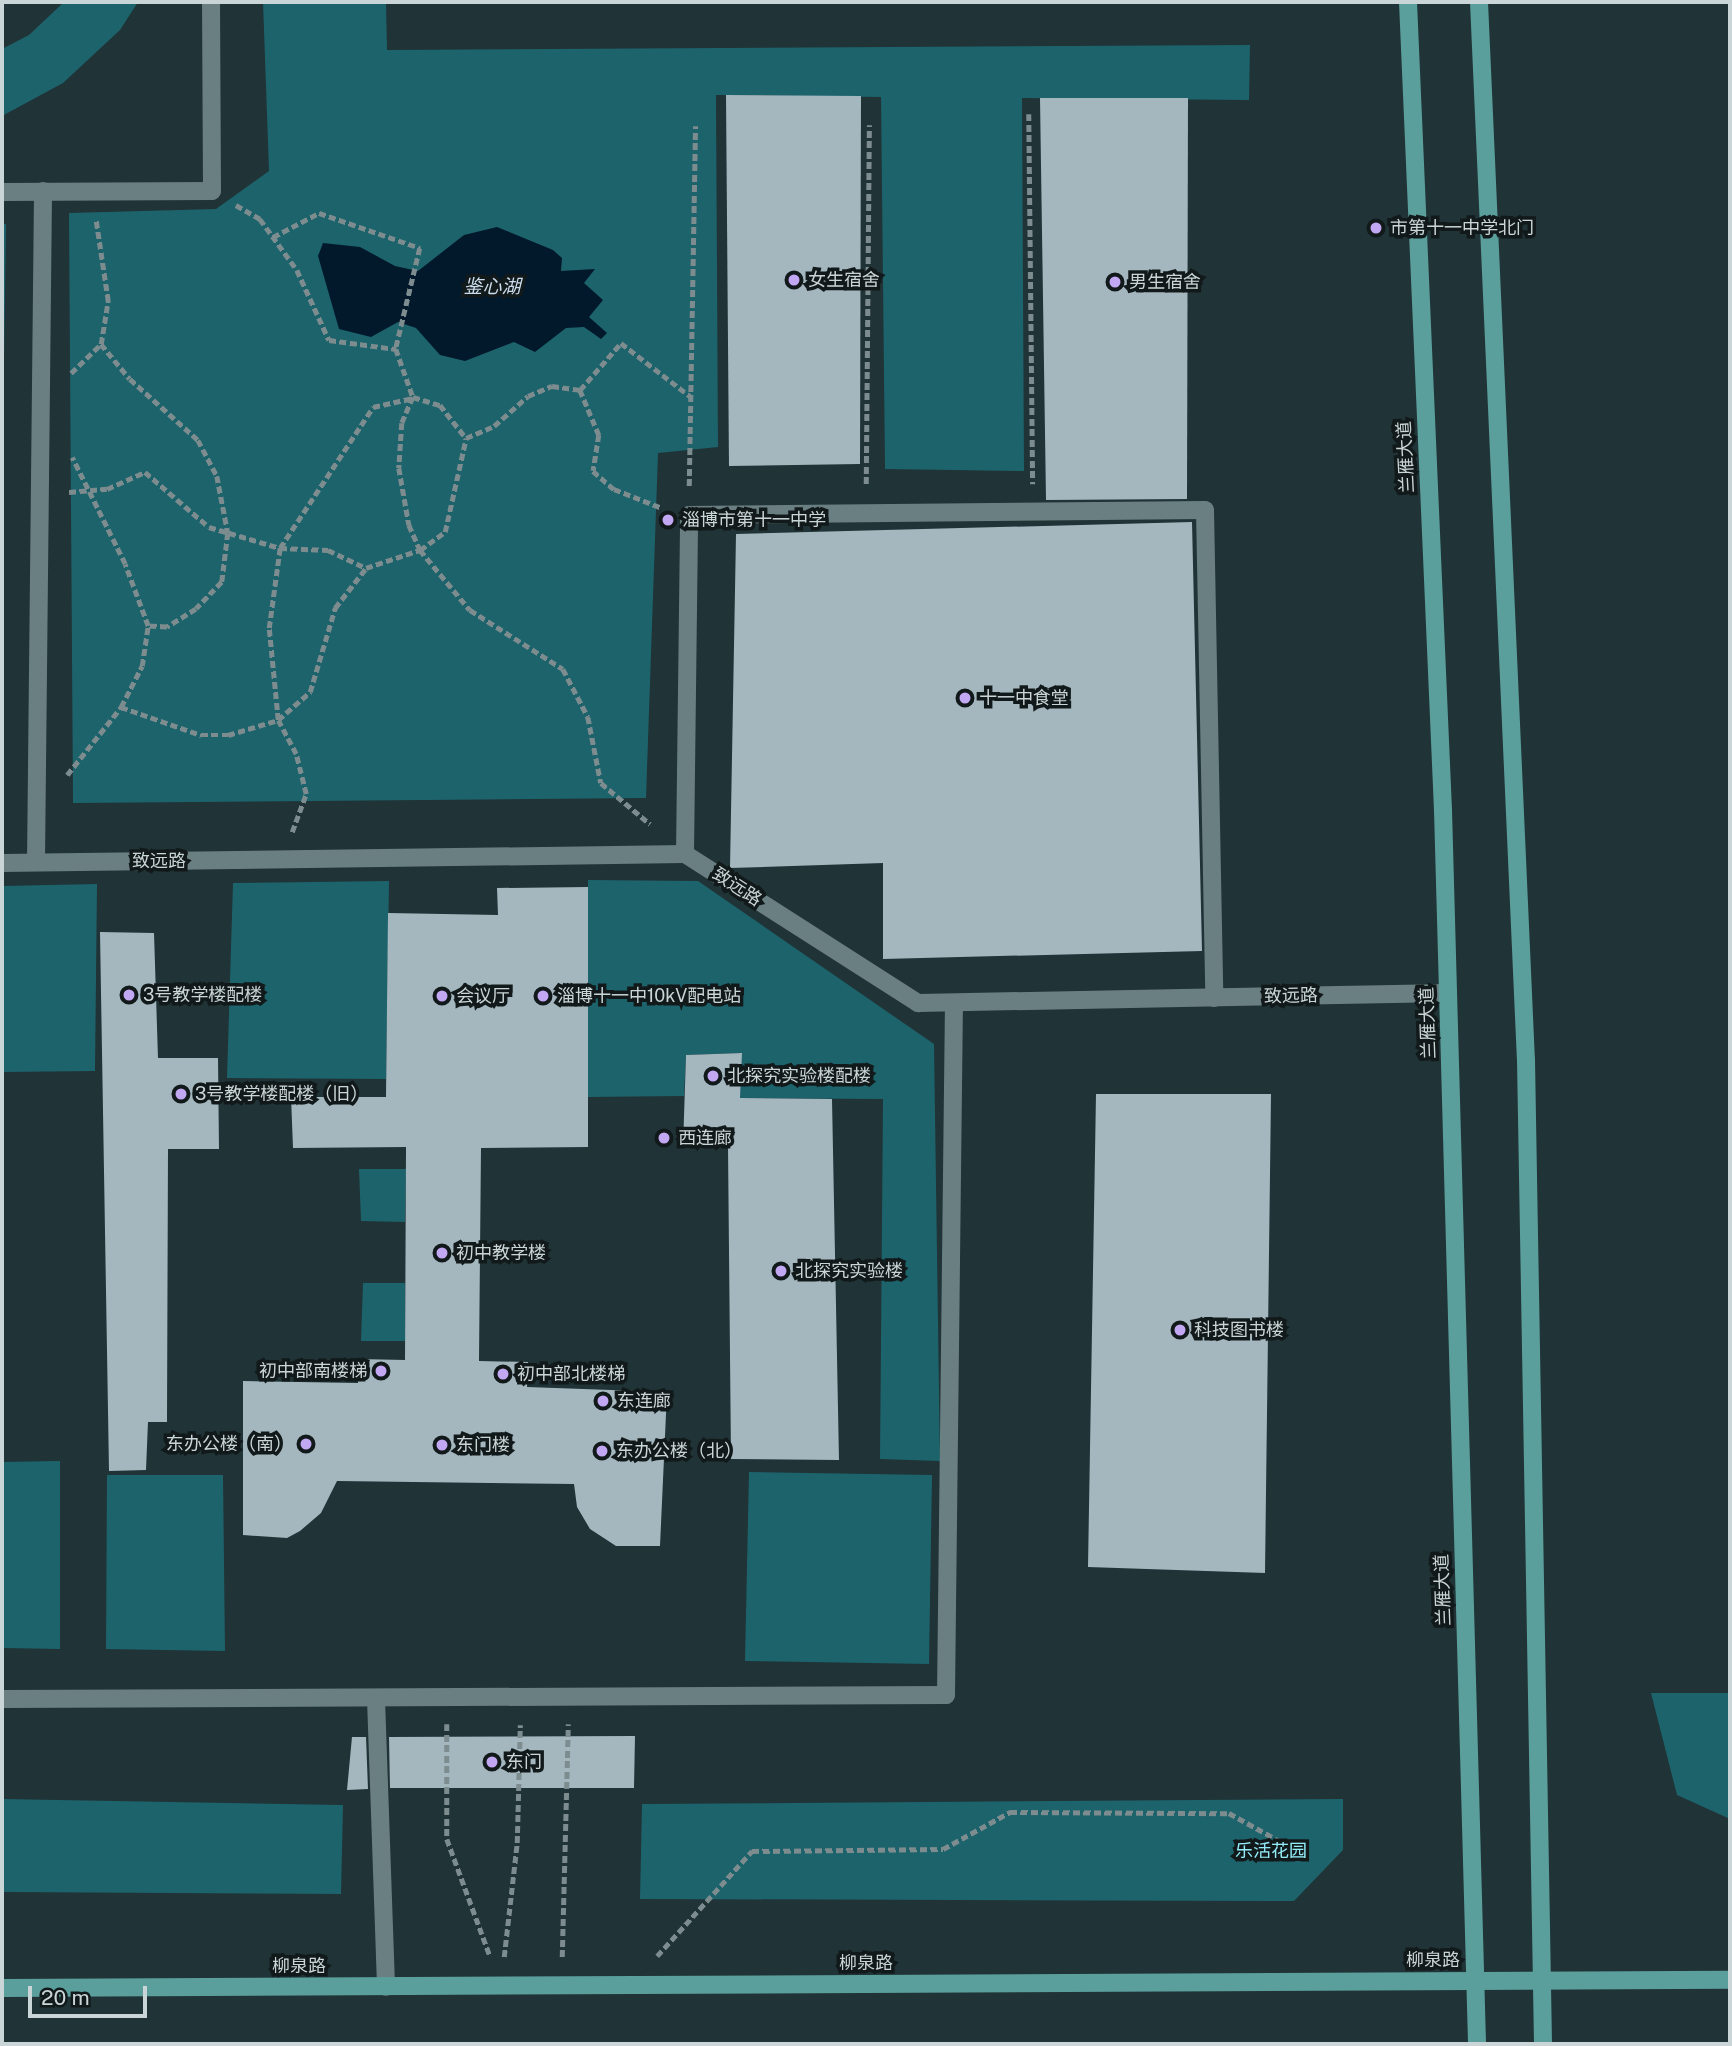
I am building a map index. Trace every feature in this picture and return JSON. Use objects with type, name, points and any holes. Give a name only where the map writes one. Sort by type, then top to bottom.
[{"type":"main road","name":"兰雁大道","points":[[1408,2],[1448,993],[1477,2044]]},
{"type":"main road","points":[[1479,2],[1527,1059],[1543,2044]]},
{"type":"main road","name":"柳泉路","points":[[2,1989],[1475,1981],[1541,1978],[1730,1980]]},
{"type":"street","points":[[2,192],[91,188],[212,191],[211,2]]},
{"type":"street","points":[[36,862],[43,191]]},
{"type":"street","points":[[685,854],[689,517],[1205,510],[1214,998]]},
{"type":"street","name":"致远路","points":[[2,863],[685,854],[918,1003],[1448,993]]},
{"type":"street","points":[[2,1699],[447,1700],[946,1695],[954,1003]]},
{"type":"street","points":[[376,1699],[386,1987]]},
{"type":"path","points":[[1029,114],[1033,512]]},
{"type":"path","points":[[866,513],[869,125]]},
{"type":"path","points":[[580,390],[599,435],[593,471],[614,489],[689,517],[695,126]]},
{"type":"path","points":[[62,382],[101,344],[108,301],[91,188]]},
{"type":"path","points":[[212,191],[260,219],[297,270],[329,340],[396,349]]},
{"type":"path","points":[[273,237],[318,213],[420,248],[396,349],[414,397],[402,423],[399,468],[409,525],[420,550],[470,610],[563,669],[588,717],[601,783],[685,854]]},
{"type":"path","points":[[580,390],[621,343],[691,397]]},
{"type":"path","points":[[101,344],[130,379],[198,440],[217,476],[228,533],[222,582],[196,610],[167,627],[148,626]]},
{"type":"path","points":[[466,438],[494,426],[528,396],[552,386],[580,390]]},
{"type":"path","points":[[121,708],[201,735],[228,735],[278,720],[310,692],[335,608],[366,568],[420,550],[445,532],[457,496],[466,438],[440,405],[414,397],[373,407],[280,548],[270,628],[278,720],[296,754],[306,794],[282,860]]},
{"type":"path","points":[[64,778],[121,708],[142,666],[148,626],[125,564],[84,490],[70,453]]},
{"type":"path","points":[[84,490],[107,489],[145,472],[209,527],[280,548],[328,550],[366,568]]},
{"type":"path","points":[[561,1986],[569,1698]]},
{"type":"path","points":[[501,1986],[517,1843],[521,1699]]},
{"type":"path","points":[[447,1700],[447,1839],[501,1986]]},
{"type":"path","points":[[631,1985],[752,1851],[943,1849],[1010,1812],[1229,1813],[1308,1857]]},
{"type":"green space","points":[[64,2],[138,2],[120,30],[63,83],[2,116],[2,49],[29,35]]},
{"type":"green space","points":[[263,2],[386,2],[387,50],[1250,45],[1249,100],[1022,98],[1024,471],[885,469],[881,97],[716,95],[718,447],[658,453],[646,798],[73,803],[69,213],[216,209],[269,171]]},
{"type":"green space","points":[[2,224],[6,224],[2,500]]},
{"type":"green space","points":[[588,880],[698,881],[934,1044],[940,1461],[880,1459],[883,1099],[740,1098],[741,1053],[686,1055],[684,1096],[588,1097]]},
{"type":"green space","points":[[389,881],[386,1079],[227,1078],[233,883]]},
{"type":"green space","points":[[97,884],[95,1071],[2,1072],[2,886]]},
{"type":"green space","points":[[359,1169],[406,1169],[405,1222],[361,1221]]},
{"type":"green space","points":[[363,1283],[405,1283],[405,1341],[361,1341]]},
{"type":"green space","points":[[60,1461],[60,1649],[2,1648],[2,1462]]},
{"type":"green space","points":[[749,1472],[932,1475],[929,1664],[745,1661]]},
{"type":"green space","points":[[107,1475],[223,1475],[225,1651],[106,1649]]},
{"type":"green space","points":[[1651,1693],[1730,1693],[1730,1819],[1677,1795]]},
{"type":"green space","points":[[2,1799],[343,1805],[341,1894],[2,1892]]},
{"type":"green space","name":"乐活花园","points":[[1343,1799],[1343,1850],[1294,1901],[640,1899],[642,1804]]},
{"type":"water","name":"鉴心湖","points":[[497,227],[553,250],[562,258],[561,271],[595,269],[584,283],[603,300],[589,317],[607,333],[601,339],[584,327],[566,328],[535,352],[514,342],[465,361],[440,355],[416,328],[398,322],[371,337],[339,329],[318,256],[323,243],[360,247],[395,266],[418,271],[464,235]]},
{"type":"building","name":"女生宿舍","points":[[726,95],[861,96],[860,464],[729,466]]},
{"type":"building","name":"男生宿舍","points":[[1040,98],[1188,98],[1187,499],[1046,500]]},
{"type":"building","name":"十一中食堂","points":[[1192,522],[1202,951],[883,959],[883,863],[730,868],[736,534]]},
{"type":"building","points":[[588,887],[588,1147],[481,1148],[479,1361],[528,1362],[527,1387],[667,1392],[660,1546],[616,1546],[590,1529],[577,1507],[574,1484],[337,1481],[321,1513],[300,1531],[287,1538],[243,1535],[243,1381],[358,1383],[358,1359],[405,1360],[406,1147],[293,1148],[291,1097],[386,1097],[388,913],[498,915],[497,888]]},
{"type":"building","points":[[100,932],[154,933],[158,1058],[218,1058],[219,1149],[168,1149],[167,1422],[148,1422],[146,1470],[109,1471]]},
{"type":"building","name":"北探究实验楼","points":[[742,1053],[740,1098],[832,1099],[839,1460],[731,1459],[728,1147],[683,1147],[686,1055]]},
{"type":"building","name":"科技图书楼","points":[[1096,1094],[1271,1094],[1265,1573],[1088,1567]]},
{"type":"building","name":"东门","points":[[635,1736],[634,1788],[390,1788],[389,1737]]},
{"type":"building","points":[[352,1737],[366,1737],[368,1789],[347,1790]]},
{"type":"place","name":"市第十一中学北门","points":[[1376,228]]},
{"type":"place","name":"女生宿舍","points":[[794,280]]},
{"type":"place","name":"男生宿舍","points":[[1115,282]]},
{"type":"place","name":"淄博市第十一中学","points":[[668,520]]},
{"type":"place","name":"十一中食堂","points":[[965,698]]},
{"type":"place","name":"3号教学楼配楼","points":[[129,995]]},
{"type":"place","name":"会议厅","points":[[442,996]]},
{"type":"place","name":"淄博十一中10kV配电站","points":[[543,996]]},
{"type":"place","name":"北探究实验楼配楼","points":[[713,1076]]},
{"type":"place","name":"3号教学楼配楼（旧）","points":[[181,1094]]},
{"type":"place","name":"西连廊","points":[[664,1138]]},
{"type":"place","name":"初中教学楼","points":[[442,1253]]},
{"type":"place","name":"北探究实验楼","points":[[781,1271]]},
{"type":"place","name":"科技图书楼","points":[[1180,1330]]},
{"type":"place","name":"初中部南楼梯","points":[[381,1371]]},
{"type":"place","name":"初中部北楼梯","points":[[503,1374]]},
{"type":"place","name":"东连廊","points":[[603,1401]]},
{"type":"place","name":"东办公楼（南）","points":[[306,1444]]},
{"type":"place","name":"东门楼","points":[[442,1445]]},
{"type":"place","name":"东办公楼（北）","points":[[602,1451]]},
{"type":"place","name":"东门","points":[[492,1762]]}]
